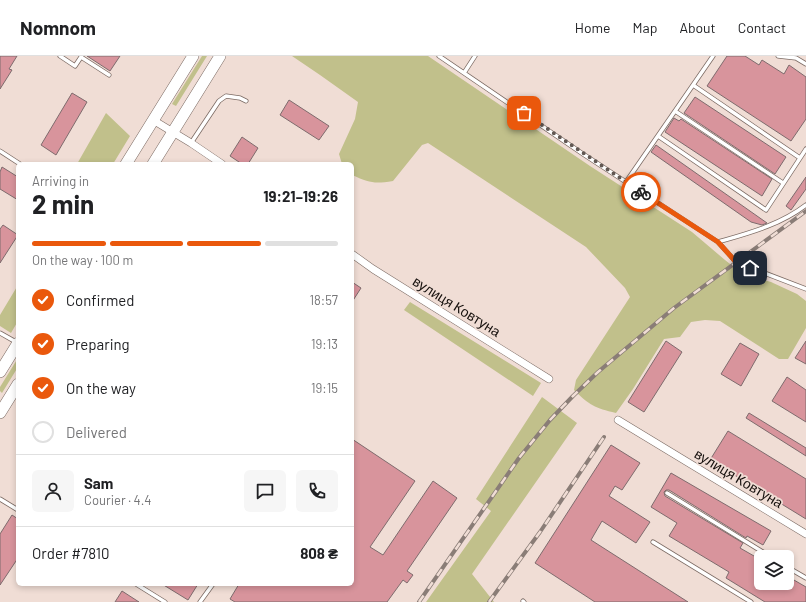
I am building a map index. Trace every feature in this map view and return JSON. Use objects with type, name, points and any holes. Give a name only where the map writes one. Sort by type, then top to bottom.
[{"type":"main road","points":[[127,162],[193,56]]},
{"type":"main road","points":[[154,162],[220,56]]},
{"type":"main road","points":[[0,372],[16,346]]},
{"type":"main road","points":[[0,413],[16,387]]},
{"type":"street","points":[[153,120],[191,142],[219,162]]},
{"type":"street","name":"вулиця Ковтуна","points":[[354,255],[373,269],[549,378]]},
{"type":"street","name":"вулиця Ковтуна","points":[[618,420],[806,534]]},
{"type":"lane","points":[[60,56],[76,66],[81,57],[110,75]]},
{"type":"lane","points":[[439,56],[718,242],[736,262],[806,288]]},
{"type":"lane","points":[[464,73],[475,56]]},
{"type":"lane","points":[[626,182],[713,56]]},
{"type":"lane","points":[[778,56],[796,58],[806,64]]},
{"type":"lane","points":[[693,85],[800,158]]},
{"type":"lane","points":[[191,142],[219,101],[226,96],[240,98],[246,101]]},
{"type":"lane","points":[[675,111],[783,183]]},
{"type":"lane","points":[[658,136],[766,210],[806,149]]},
{"type":"lane","points":[[0,151],[17,162]]},
{"type":"lane","points":[[718,242],[771,225],[792,215],[806,205]]},
{"type":"lane","points":[[0,333],[16,342]]},
{"type":"lane","points":[[667,494],[759,550]]},
{"type":"lane","points":[[0,499],[16,509]]},
{"type":"lane","points":[[653,542],[751,602]]},
{"type":"lane","points":[[794,571],[806,578]]},
{"type":"lane","points":[[139,586],[165,602]]},
{"type":"lane","points":[[200,602],[212,586]]},
{"type":"shaded area","points":[[202,56],[207,56],[176,106],[172,104]]},
{"type":"shaded area","points":[[292,56],[428,56],[590,166],[692,232],[743,274],[771,282],[797,294],[806,301],[806,328],[788,359],[779,359],[720,321],[705,320],[691,322],[680,337],[664,339],[633,389],[616,413],[593,405],[574,390],[576,380],[630,297],[625,288],[586,247],[428,143],[422,145],[393,181],[372,182],[354,176],[354,162],[341,162],[339,154],[355,119],[358,102]]},
{"type":"shaded area","points":[[106,113],[130,136],[114,162],[78,162]]},
{"type":"shaded area","points":[[16,288],[16,324],[11,333],[0,326],[0,315]]},
{"type":"shaded area","points":[[410,302],[541,383],[533,396],[404,310]]},
{"type":"shaded area","points":[[16,361],[16,370],[2,393],[0,391],[0,387]]},
{"type":"shaded area","points":[[542,397],[577,423],[472,574],[494,602],[426,602],[491,511],[476,499]]},
{"type":"building","points":[[0,56],[17,56],[9,69],[12,70],[0,89]]},
{"type":"building","points":[[87,56],[120,56],[110,71]]},
{"type":"building","points":[[727,56],[745,56],[759,65],[762,60],[784,74],[789,65],[806,77],[806,119],[791,141],[707,86]]},
{"type":"building","points":[[72,93],[87,102],[56,155],[41,145]]},
{"type":"building","points":[[695,97],[786,157],[775,174],[684,113]]},
{"type":"building","points":[[289,100],[329,126],[319,140],[280,115]]},
{"type":"building","points":[[674,118],[679,121],[681,119],[772,179],[762,196],[665,132]]},
{"type":"building","points":[[242,137],[258,148],[249,162],[239,162],[230,156]]},
{"type":"building","points":[[656,145],[767,223],[762,225],[751,222],[651,152]]},
{"type":"building","points":[[2,167],[16,176],[16,199],[0,189],[0,172]]},
{"type":"building","points":[[806,177],[806,189],[791,210],[786,206]]},
{"type":"building","points":[[3,225],[16,234],[16,238],[0,263],[0,229]]},
{"type":"building","points":[[354,283],[361,288],[354,299]]},
{"type":"building","points":[[666,341],[682,352],[644,412],[628,402]]},
{"type":"building","points":[[806,341],[806,364],[795,358]]},
{"type":"building","points":[[740,343],[759,354],[741,386],[721,374]]},
{"type":"building","points":[[787,377],[806,390],[806,422],[772,401]]},
{"type":"building","points":[[749,413],[806,448],[806,456],[746,418]]},
{"type":"building","points":[[728,431],[806,479],[806,519],[710,460]]},
{"type":"building","points":[[354,440],[415,481],[370,547],[383,555],[433,481],[457,498],[407,571],[413,575],[407,583],[403,580],[387,602],[235,602],[230,599],[238,586],[354,586]]},
{"type":"building","points":[[611,445],[640,463],[622,490],[615,486],[609,496],[650,522],[636,543],[602,521],[591,540],[688,602],[595,602],[535,563]]},
{"type":"building","points":[[671,473],[771,531],[763,545],[747,536],[746,538],[669,490],[664,492],[665,496],[743,543],[740,548],[754,556],[754,590],[794,590],[794,580],[806,587],[806,602],[765,602],[726,578],[729,572],[669,536],[677,523],[651,507]]},
{"type":"building","points":[[12,515],[16,518],[16,561],[0,585],[0,534]]},
{"type":"building","points":[[165,586],[197,586],[188,600]]},
{"type":"building","points":[[122,591],[139,602],[115,602]]},
{"type":"railway","points":[[419,602],[519,458],[550,420],[573,396],[598,372],[674,308],[806,211]]},
{"type":"railway","points":[[489,602],[540,532],[604,437]]},
{"type":"way so far","points":[[524,113],[641,192]]},
{"type":"route","points":[[641,192],[718,242],[736,262],[750,268]]}]
